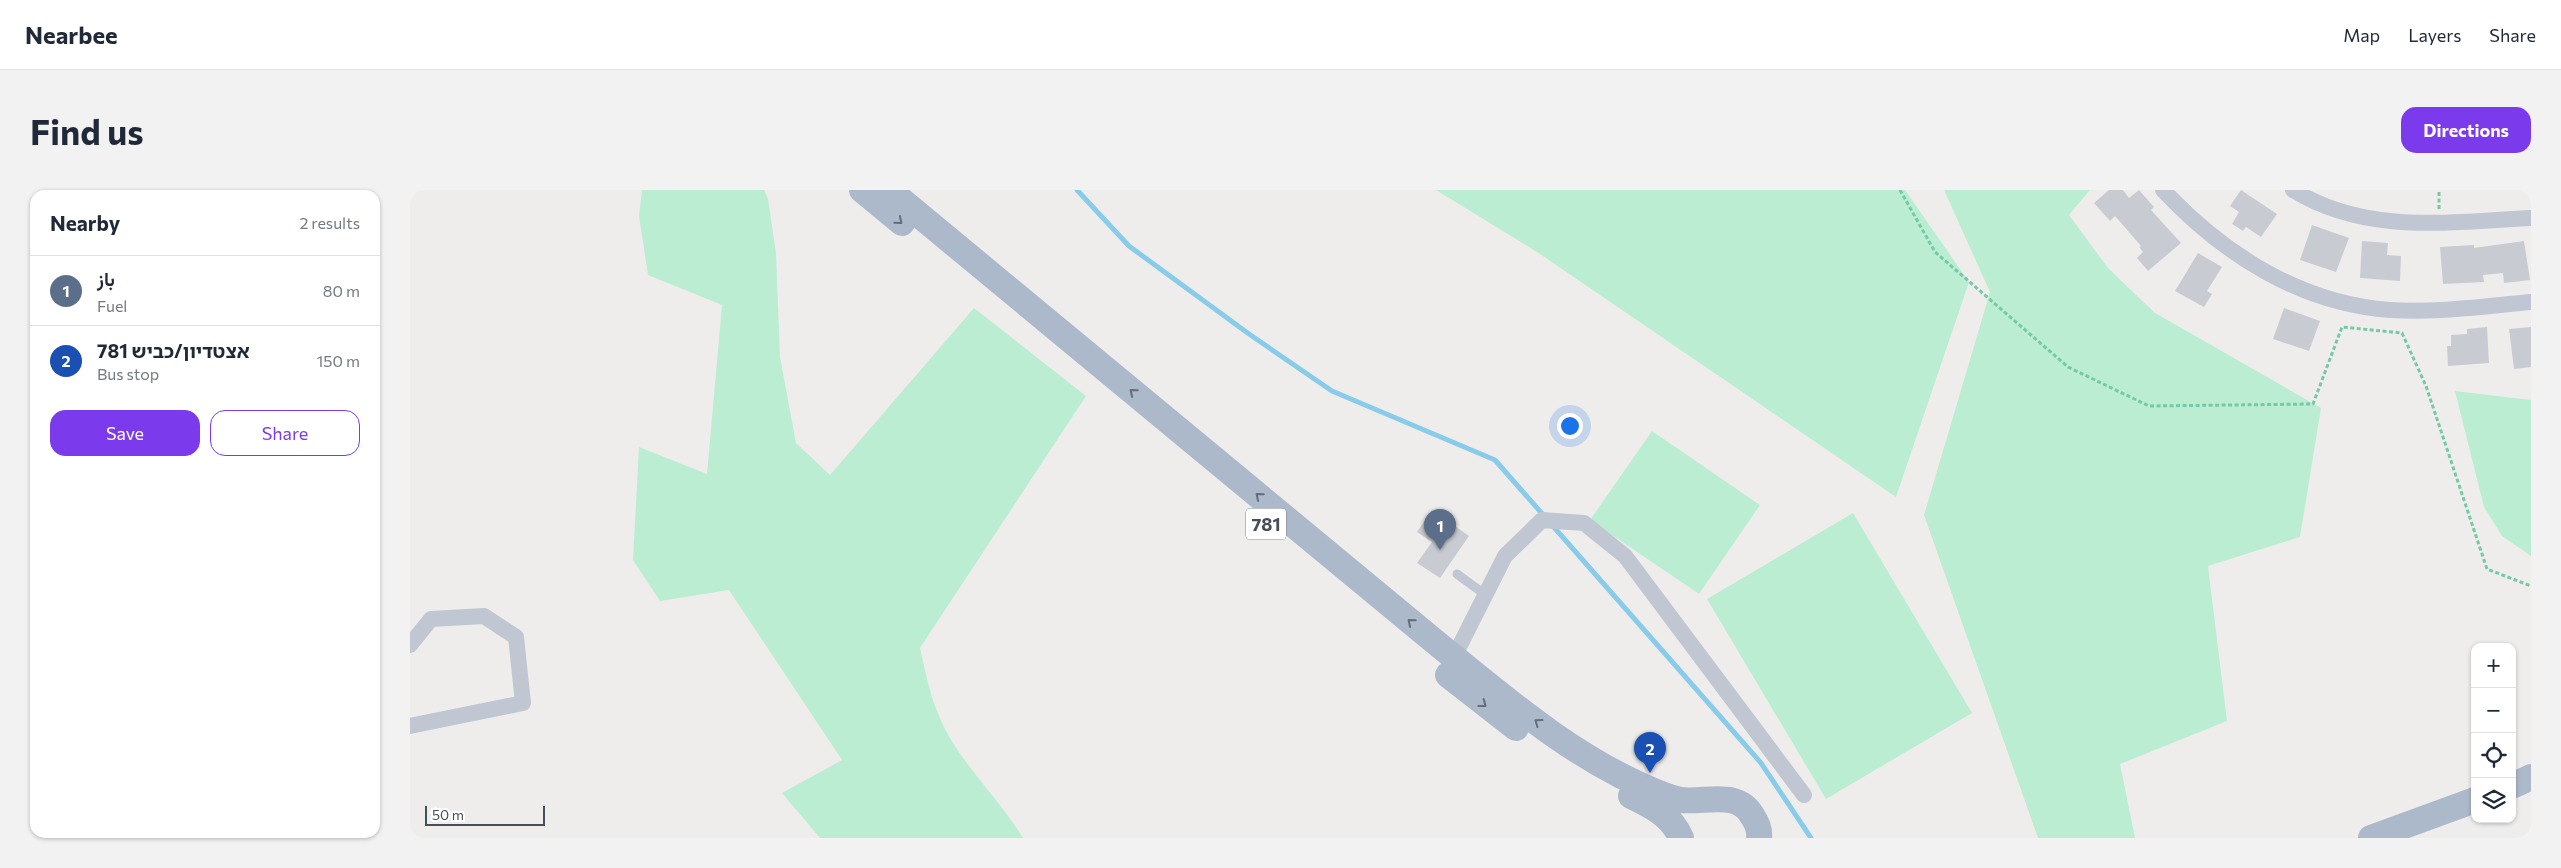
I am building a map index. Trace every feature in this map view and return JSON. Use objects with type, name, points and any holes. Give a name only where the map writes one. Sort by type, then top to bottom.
[{"type":"main road","name":"781","points":[[862,190],[1457,683],[1551,752],[1583,772],[1660,812],[1671,821],[1682,838]]},
{"type":"main road","name":"781","points":[[889,190],[1454,657],[1555,734],[1610,770],[1660,794],[1679,800],[1706,801]]},
{"type":"main road","points":[[2516,784],[2531,777]]},
{"type":"main road","points":[[1682,838],[1687,818],[1696,808],[1706,801],[1720,798],[1731,799],[1742,804],[1757,828],[1775,838]]},
{"type":"main road","points":[[2372,838],[2471,801]]},
{"type":"street","points":[[2163,190],[2219,243],[2279,280],[2334,301],[2364,307],[2417,311],[2531,302]]},
{"type":"street","points":[[2293,190],[2326,208],[2369,219],[2420,222],[2531,218]]},
{"type":"street","points":[[1457,683],[1453,668],[1454,657],[1487,596],[1505,556],[1542,520],[1584,523],[1625,556],[1804,795]]},
{"type":"street","points":[[410,645],[431,619],[484,616],[516,637],[523,703],[410,726]]},
{"type":"lane","points":[[1456,574],[1487,596]]},
{"type":"path","points":[[1900,190],[1935,252],[2068,367],[2149,406],[2313,404],[2342,327],[2402,333],[2426,386],[2486,569],[2531,586]]},
{"type":"green space","points":[[642,190],[764,190],[768,199],[776,253],[780,357],[796,443],[830,475],[974,308],[1086,396],[920,648],[927,680],[937,711],[954,745],[1013,822],[1023,838],[820,838],[782,793],[842,760],[729,590],[660,601],[633,560],[639,447],[707,474],[722,305],[648,275],[639,216]]},
{"type":"green space","points":[[1436,190],[1905,190],[1969,282],[1896,497],[1537,252]]},
{"type":"green space","points":[[1944,190],[2090,190],[2069,215],[2108,268],[2155,313],[2321,408],[2300,537],[2208,566],[2227,721],[2120,764],[2135,838],[2038,838],[1924,515],[1990,292]]},
{"type":"green space","points":[[2455,391],[2531,400],[2531,556],[2502,536],[2484,507]]},
{"type":"green space","points":[[1652,431],[1760,505],[1699,594],[1590,520]]},
{"type":"green space","points":[[1853,513],[1972,713],[1826,799],[1707,599]]},
{"type":"building","points":[[2109,190],[2123,190],[2129,198],[2139,190],[2154,207],[2151,210],[2181,243],[2148,271],[2137,258],[2143,252],[2139,247],[2141,246],[2115,216],[2110,221],[2094,203]]},
{"type":"building","points":[[2241,190],[2277,214],[2261,237],[2246,227],[2243,231],[2232,224],[2239,212],[2230,206]]},
{"type":"building","points":[[2312,225],[2349,238],[2336,272],[2300,260]]},
{"type":"building","points":[[2362,241],[2388,243],[2387,255],[2401,256],[2400,281],[2360,278]]},
{"type":"building","points":[[2524,241],[2530,280],[2504,283],[2503,273],[2483,275],[2484,282],[2443,284],[2440,247],[2474,245],[2474,248]]},
{"type":"building","points":[[2198,253],[2222,267],[2207,291],[2212,294],[2204,307],[2175,291]]},
{"type":"building","points":[[2284,308],[2320,321],[2309,351],[2273,339]]},
{"type":"building","points":[[2487,327],[2489,363],[2448,366],[2447,346],[2451,346],[2451,335],[2467,334],[2467,329]]},
{"type":"building","points":[[2531,327],[2531,367],[2514,369],[2509,329]]},
{"type":"building","points":[[1432,510],[1469,536],[1440,578],[1417,563],[1432,542],[1417,532]]},
{"type":"waterway","points":[[1077,190],[1129,246],[1249,334],[1332,391],[1495,460],[1545,517]]},
{"type":"waterway","points":[[1552,525],[1761,763],[1811,838]]},
{"type":"place","name":"باز","points":[[1440,550]]},
{"type":"place","name":"אצטדיון/כביש 781","points":[[1650,773]]}]
